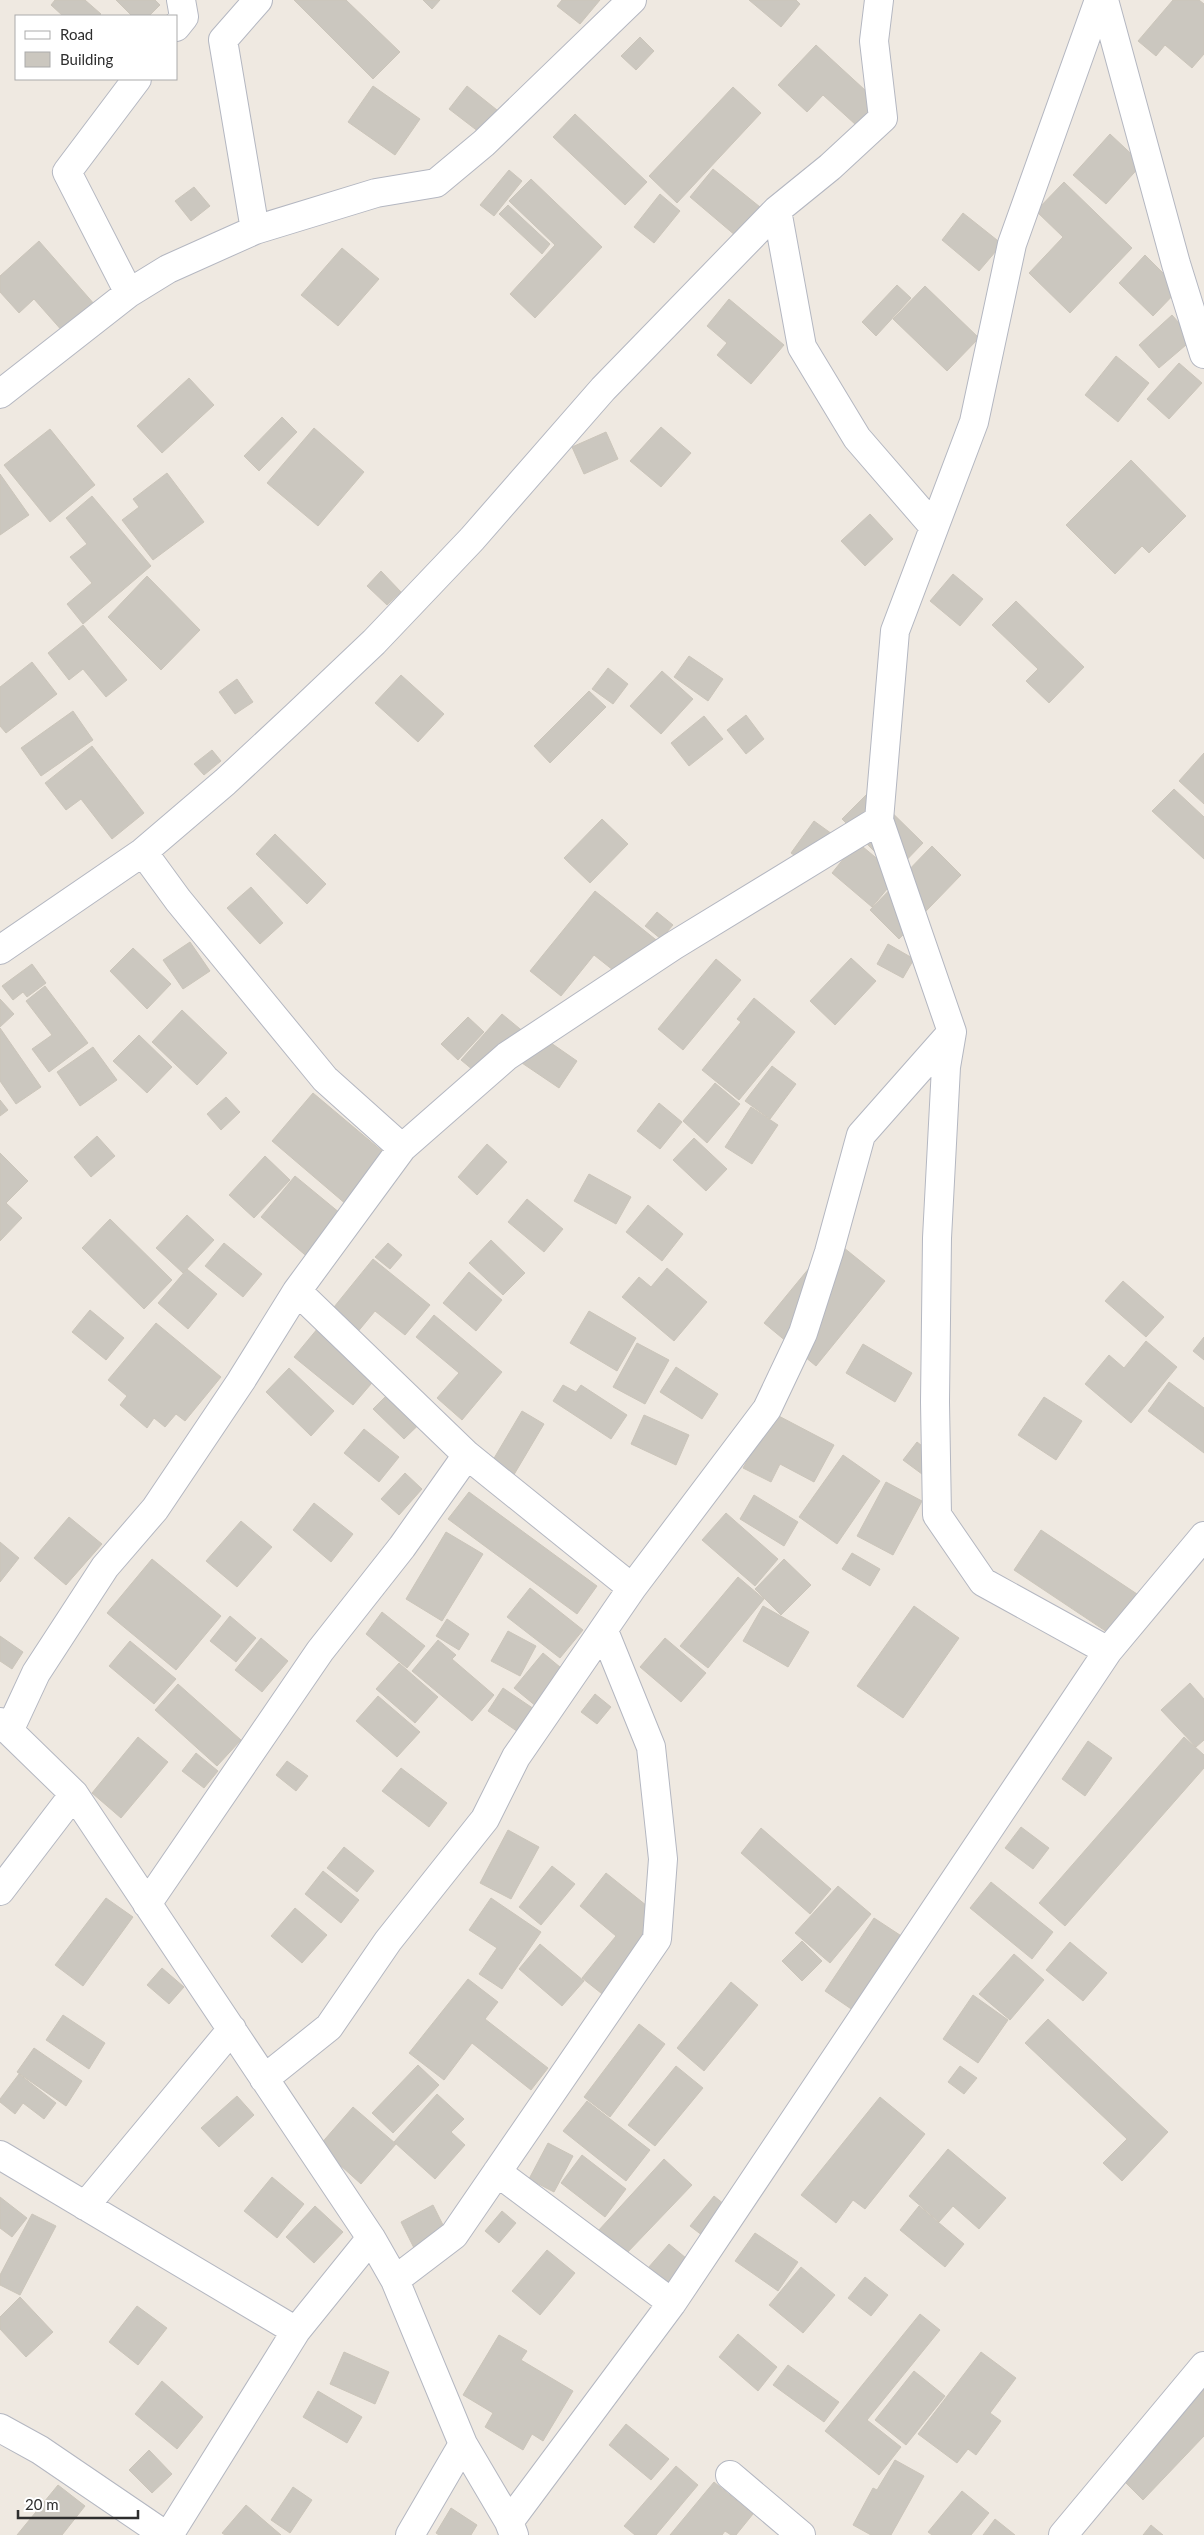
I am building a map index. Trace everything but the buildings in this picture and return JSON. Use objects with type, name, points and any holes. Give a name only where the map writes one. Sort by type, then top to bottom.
[{"type":"street","points":[[178,24],[184,17],[181,0]]},
{"type":"street","points":[[255,230],[223,40],[258,0]]},
{"type":"street","points":[[0,394],[129,293],[168,268],[255,230],[376,193],[436,183],[484,143],[632,0]]},
{"type":"street","points":[[0,950],[143,852],[225,782],[374,642],[472,539],[603,389],[777,210],[830,167],[883,118],[874,41],[879,0]]},
{"type":"street","points":[[1099,0],[1012,244],[974,422],[895,630],[879,820],[952,1032],[946,1067],[937,1238],[935,1402],[937,1515],[983,1582],[1108,1651]]},
{"type":"street","points":[[1104,0],[1176,264],[1204,354]]},
{"type":"street","points":[[129,293],[67,172],[136,80]]},
{"type":"street","points":[[777,210],[802,347],[857,438],[934,527]]},
{"type":"street","points":[[879,820],[673,946],[507,1056],[402,1148],[297,1292],[241,1381],[155,1509],[100,1575],[36,1673],[4,1727],[74,1794],[371,2238],[395,2280],[463,2444],[512,2529],[672,2303],[1108,1651],[1204,1536]]},
{"type":"street","points":[[143,852],[178,900],[325,1079],[402,1148]]},
{"type":"street","points":[[264,2079],[329,2027],[388,1941],[485,1819],[516,1757],[573,1672],[604,1631],[632,1588],[767,1409],[803,1333],[829,1252],[861,1135],[952,1032]]},
{"type":"street","points":[[297,1292],[467,1455],[632,1588]]},
{"type":"street","points":[[147,1904],[315,1659],[402,1546],[467,1455]]},
{"type":"street","points":[[395,2280],[454,2235],[657,1939],[663,1859],[651,1747],[604,1631]]},
{"type":"street","points":[[0,1891],[74,1794]]},
{"type":"street","points":[[85,2206],[232,2029]]},
{"type":"street","points":[[0,2155],[296,2331]]},
{"type":"street","points":[[497,2172],[672,2303]]},
{"type":"street","points":[[0,2428],[40,2450],[167,2535],[296,2331],[371,2238]]},
{"type":"street","points":[[1064,2535],[1204,2366]]},
{"type":"street","points":[[410,2535],[463,2444]]},
{"type":"street","points":[[730,2476],[801,2535]]}]
